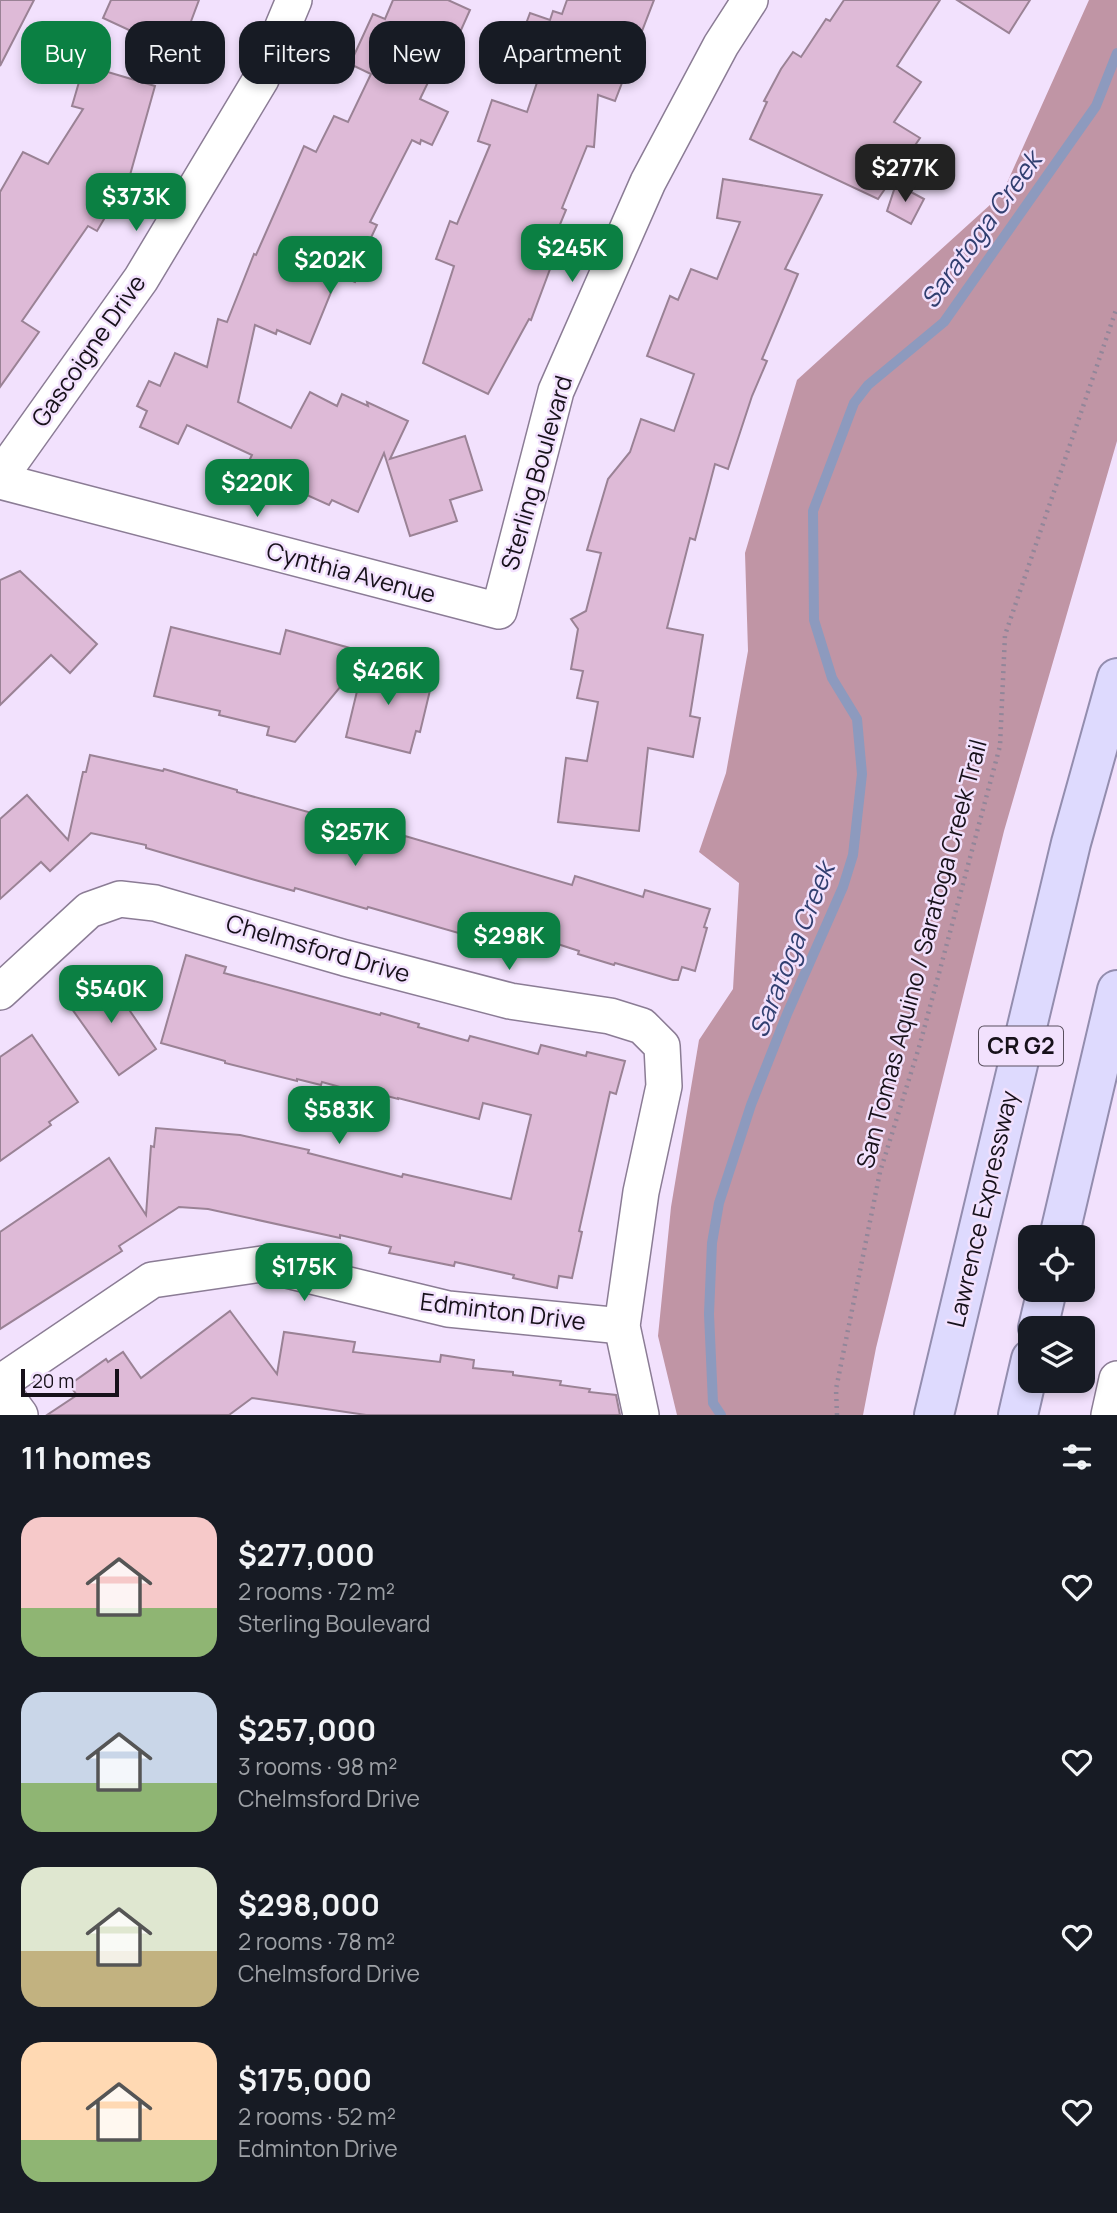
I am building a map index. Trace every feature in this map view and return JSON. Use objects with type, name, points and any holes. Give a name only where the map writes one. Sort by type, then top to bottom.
[{"type":"highway","name":"Lawrence Expressway","points":[[934,1415],[1071,843],[1117,678]]},
{"type":"highway","name":"CR G2","points":[[1062,1225],[1117,990]]},
{"type":"highway","points":[[1018,1415],[1023,1393]]},
{"type":"street","name":"Gascoigne Drive","points":[[0,479],[141,279],[261,79],[294,0]]},
{"type":"street","name":"Sterling Boulevard","points":[[499,611],[556,391],[648,182],[721,45],[750,0]]},
{"type":"street","name":"Cynthia Avenue","points":[[0,479],[499,611]]},
{"type":"street","name":"Chelmsford Drive","points":[[0,992],[89,910],[120,899],[155,902],[345,958],[510,1001],[610,1016],[642,1026],[662,1046],[664,1086],[641,1192],[622,1326],[641,1415]]},
{"type":"street","name":"Edminton Drive","points":[[0,1385],[152,1280],[262,1264],[449,1310],[622,1326]]},
{"type":"street","points":[[1109,1415],[1117,1379]]},
{"type":"street","points":[[0,1385],[20,1415]]},
{"type":"path","name":"San Tomas Aquino / Saratoga Creek Trail","points":[[837,1415],[836,1389],[880,1172],[920,1044],[1000,746],[1004,635],[1117,307]]},
{"type":"shaded area","points":[[1089,0],[1117,0],[1117,441],[1004,831],[876,1348],[863,1415],[677,1415],[658,1336],[671,1207],[699,1040],[733,989],[739,883],[699,852],[726,773],[748,651],[745,553],[797,380],[1002,194]]},
{"type":"building","points":[[0,0],[34,0],[21,21],[0,66]]},
{"type":"building","points":[[111,0],[199,0],[191,21],[125,21],[125,28],[103,18]]},
{"type":"building","points":[[393,0],[448,0],[470,10],[465,21],[370,21],[373,14],[385,19]]},
{"type":"building","points":[[567,0],[654,0],[646,21],[527,21],[530,13],[550,20],[553,11],[562,14]]},
{"type":"building","points":[[844,0],[940,0],[897,66],[921,82],[894,122],[920,138],[878,199],[750,139],[767,102],[764,101],[781,69],[793,52],[801,57],[826,19],[830,21]]},
{"type":"building","points":[[957,0],[1030,0],[1009,33]]},
{"type":"building","points":[[369,23],[369,73],[355,66],[355,53]]},
{"type":"building","points":[[111,73],[125,77],[125,84],[155,86],[130,175],[97,231],[88,226],[22,321],[39,332],[0,387],[0,192],[23,152],[48,164],[83,109],[72,106],[78,84],[111,84]]},
{"type":"building","points":[[369,78],[369,84],[427,84],[420,99],[448,112],[432,145],[421,140],[420,144],[412,140],[370,222],[377,225],[355,282],[338,275],[310,344],[277,330],[276,334],[255,325],[238,402],[291,428],[310,392],[337,406],[342,394],[368,406],[367,402],[408,421],[390,459],[465,436],[482,490],[450,500],[457,521],[410,536],[384,453],[358,512],[332,500],[329,505],[289,487],[288,498],[242,489],[243,473],[252,455],[187,425],[178,444],[140,427],[147,411],[137,406],[149,381],[160,386],[175,353],[207,367],[218,319],[227,322],[254,254],[256,255],[304,146],[316,152],[334,116],[348,122]]},
{"type":"building","points":[[536,84],[622,84],[615,101],[598,95],[594,147],[587,146],[562,208],[566,210],[546,258],[553,261],[531,320],[529,319],[488,394],[423,363],[454,266],[436,259],[450,221],[457,224],[490,145],[478,141],[492,100],[527,112]]},
{"type":"building","points":[[723,179],[822,195],[785,269],[798,274],[762,359],[767,361],[752,396],[728,469],[715,464],[695,540],[690,538],[667,628],[703,635],[690,716],[700,718],[693,757],[648,748],[639,831],[558,822],[566,758],[587,761],[598,702],[577,698],[583,671],[571,669],[578,629],[571,619],[586,611],[601,553],[587,550],[608,479],[630,452],[641,419],[674,431],[694,374],[647,356],[670,296],[678,300],[691,269],[717,279],[740,222],[717,218]]},
{"type":"building","points":[[896,184],[924,199],[911,224],[887,211]]},
{"type":"building","points":[[20,571],[97,644],[70,673],[51,655],[0,705],[0,580]]},
{"type":"building","points":[[171,627],[280,654],[286,630],[357,650],[355,655],[364,658],[295,742],[267,735],[269,727],[219,715],[220,711],[154,696]]},
{"type":"building","points":[[365,658],[402,667],[401,671],[412,674],[411,677],[432,682],[420,732],[416,731],[410,753],[346,737]]},
{"type":"building","points":[[90,755],[163,771],[164,769],[237,792],[404,839],[405,836],[572,885],[575,876],[643,897],[645,890],[710,909],[695,971],[682,967],[678,980],[673,980],[578,954],[579,951],[533,936],[532,941],[522,938],[518,950],[368,907],[367,909],[295,888],[294,891],[255,880],[146,848],[146,845],[91,833],[50,871],[41,862],[0,899],[0,819],[27,795],[68,840],[83,772],[86,772]]},
{"type":"building","points":[[186,955],[226,967],[224,973],[380,1015],[381,1013],[468,1041],[470,1036],[538,1054],[541,1045],[586,1056],[587,1052],[625,1061],[616,1094],[610,1092],[579,1231],[582,1232],[572,1278],[559,1276],[557,1288],[455,1262],[454,1266],[389,1253],[391,1247],[340,1235],[340,1238],[208,1209],[179,1207],[119,1246],[122,1251],[0,1329],[0,1232],[109,1158],[146,1215],[151,1146],[154,1147],[156,1128],[240,1135],[309,1150],[308,1153],[402,1177],[403,1174],[511,1199],[531,1115],[483,1103],[479,1119],[376,1093],[376,1097],[322,1082],[321,1085],[297,1081],[161,1043]]},
{"type":"building","points":[[99,975],[115,998],[119,995],[156,1049],[119,1075],[67,1002],[80,994],[77,990]]},
{"type":"building","points":[[32,1035],[78,1102],[0,1161],[0,1057]]},
{"type":"building","points":[[230,1311],[277,1374],[284,1332],[355,1342],[353,1352],[440,1362],[441,1355],[474,1360],[473,1368],[561,1381],[560,1385],[616,1395],[620,1415],[366,1415],[252,1398],[229,1415],[47,1415],[77,1395],[69,1385],[106,1359],[108,1362],[123,1352],[141,1378]]},
{"type":"waterway","name":"Saratoga Creek","points":[[721,1415],[713,1403],[709,1314],[712,1243],[719,1203],[751,1105],[787,1014],[843,887],[853,855],[862,774],[857,719],[832,678],[814,620],[813,511],[854,403],[868,385],[944,322],[1096,106],[1117,53]]}]
